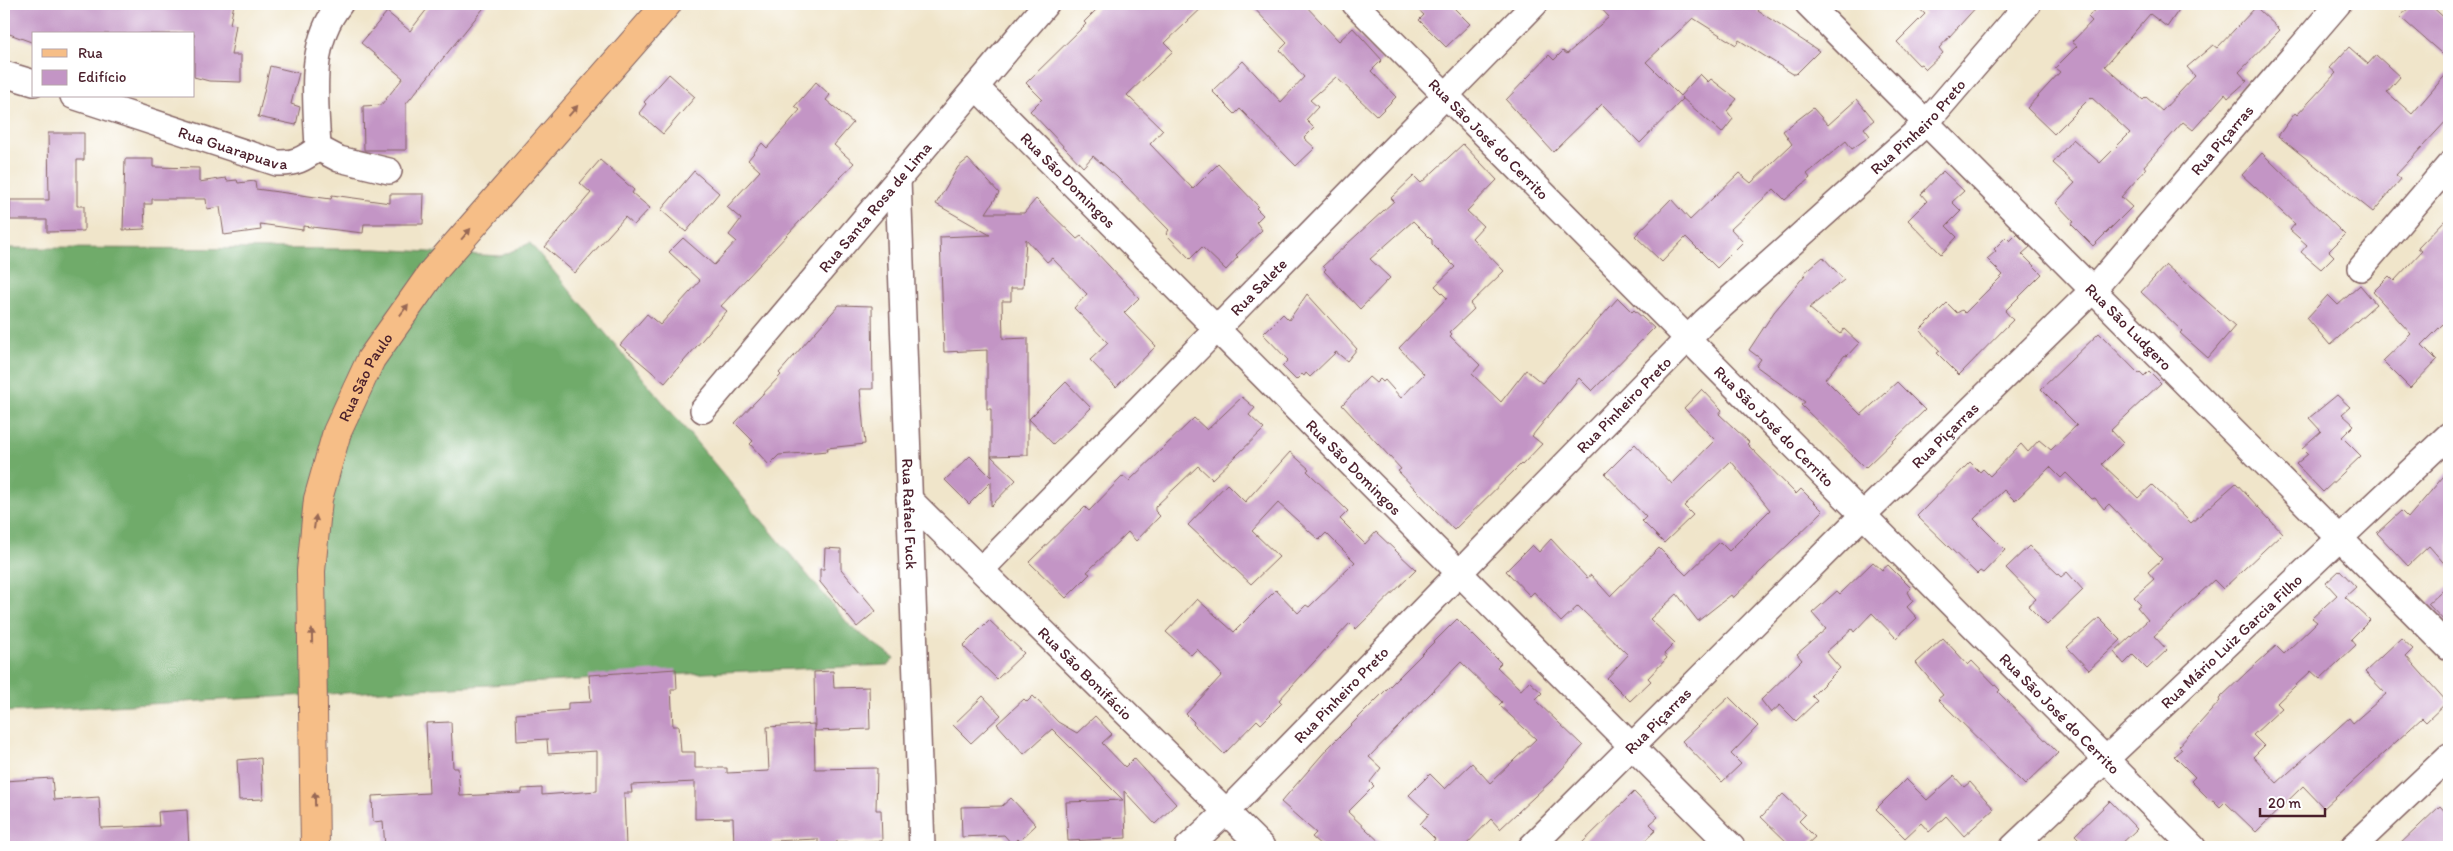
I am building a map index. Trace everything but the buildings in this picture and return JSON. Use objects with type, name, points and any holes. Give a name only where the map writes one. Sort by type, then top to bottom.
[{"type":"main road","name":"Rua São Paulo","points":[[316,847],[311,571],[318,498],[337,432],[371,359],[434,270],[666,4]]},
{"type":"street","points":[[340,4],[323,31],[317,56],[315,82],[318,148],[339,159],[389,172]]},
{"type":"street","name":"Rua Santa Rosa de Lima","points":[[702,410],[1046,4]]},
{"type":"street","name":"Rua São José do Cerrito","points":[[1355,4],[2193,847]]},
{"type":"street","name":"Rua Salete","points":[[982,570],[1535,4]]},
{"type":"street","name":"Rua São Ludgero","points":[[1808,4],[2449,648]]},
{"type":"street","name":"Rua Pinheiro Preto","points":[[1188,847],[1226,812],[1688,338],[1926,123],[2028,4]]},
{"type":"street","name":"Rua Piçarras","points":[[1531,847],[1863,515],[2093,290],[2338,4]]},
{"type":"street","points":[[4,74],[32,82]]},
{"type":"street","name":"Rua São Domingos","points":[[976,87],[1732,847]]},
{"type":"street","name":"Rua Guarapuava","points":[[79,98],[277,163],[292,164],[302,160],[318,148]]},
{"type":"street","points":[[2360,268],[2449,165]]},
{"type":"street","name":"Rua Rafael Fuck","points":[[898,179],[922,847]]},
{"type":"street","name":"Rua Mário Luiz Garcia Filho","points":[[2013,847],[2449,435]]},
{"type":"street","name":"Rua São Bonifácio","points":[[910,499],[1262,847]]},
{"type":"street","points":[[2353,847],[2449,756]]},
{"type":"green space","points":[[530,243],[851,627],[894,658],[889,665],[723,672],[4,712],[4,248],[376,249],[501,256]]}]
